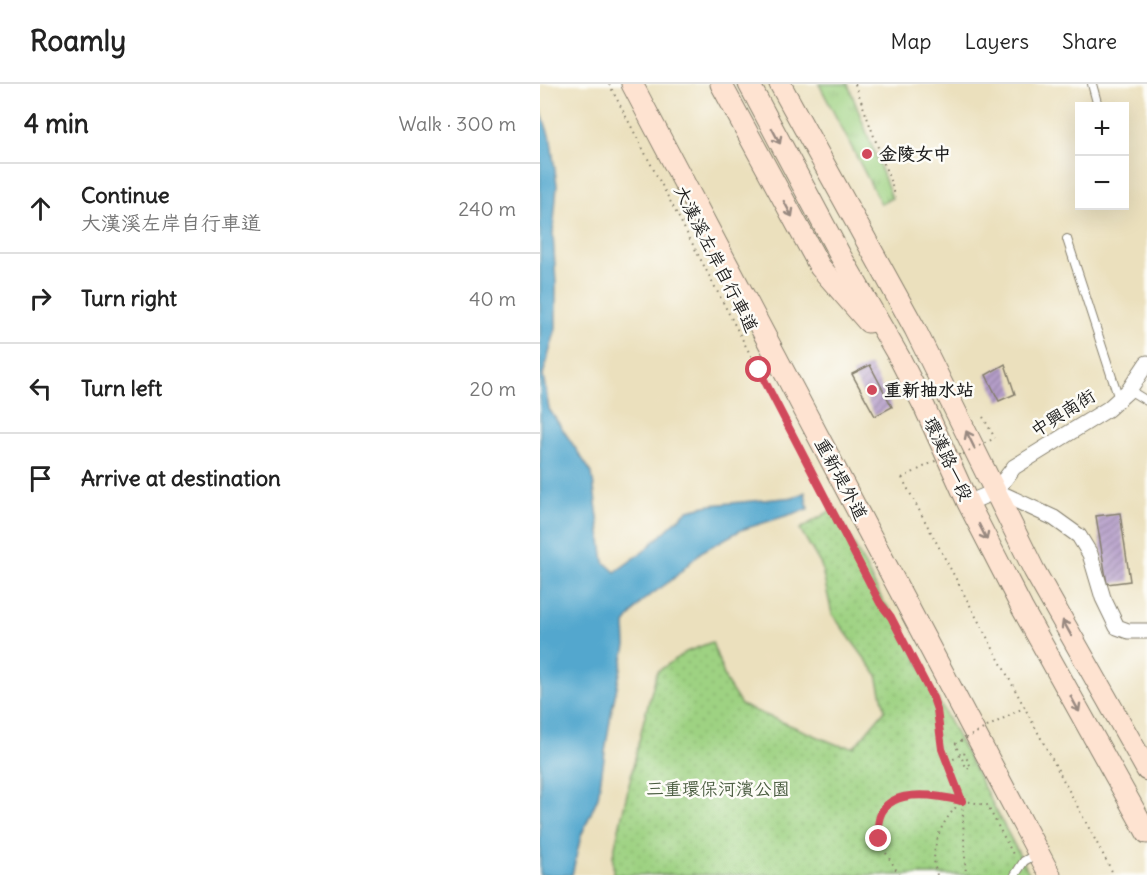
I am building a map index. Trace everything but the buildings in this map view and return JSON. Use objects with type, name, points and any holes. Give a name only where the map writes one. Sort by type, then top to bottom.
[{"type":"street","name":"重新堤外道","points":[[632,84],[1050,875]]},
{"type":"street","points":[[721,84],[820,267],[898,357]]},
{"type":"street","name":"環漢路一段","points":[[748,84],[924,406],[968,503],[1022,608],[1147,833]]},
{"type":"street","points":[[766,84],[837,216],[891,302],[915,329]]},
{"type":"street","name":"環漢路一段","points":[[780,84],[915,329],[1034,570],[1147,770]]},
{"type":"street","name":"中興南街","points":[[996,491],[1014,467],[1108,409],[1124,395],[1147,363]]},
{"type":"street","points":[[968,503],[996,491],[1054,518],[1079,536],[1090,554],[1103,598],[1117,627],[1128,632],[1147,631]]},
{"type":"lane","points":[[1092,84],[1097,102]]},
{"type":"lane","points":[[1067,239],[1124,395],[1147,401]]},
{"type":"lane","points":[[1017,871],[1024,861],[1038,853]]},
{"type":"path","name":"大漢溪左岸自行車道","points":[[609,84],[880,603],[891,617],[933,698],[937,710],[939,736],[962,801],[966,875]]},
{"type":"path","points":[[855,84],[897,197]]},
{"type":"path","points":[[983,417],[995,438],[960,456],[957,450],[902,478],[1114,875]]},
{"type":"path","points":[[948,763],[964,753],[971,766],[968,769],[955,744],[1025,707]]},
{"type":"path","points":[[899,875],[879,839],[876,825],[881,811],[891,801],[903,796],[944,797],[987,805],[1017,871]]},
{"type":"path","points":[[937,875],[934,854],[937,840],[950,812],[962,801]]},
{"type":"green space","points":[[819,84],[848,84],[892,198],[881,204]]},
{"type":"green space","name":"三重環保河濱公園","points":[[835,508],[1030,875],[613,875],[613,855],[657,672],[686,652],[712,642],[727,683],[741,705],[838,745],[854,747],[885,710],[877,675],[832,614],[821,565],[800,529]]},
{"type":"water","points":[[540,108],[551,141],[557,185],[553,234],[556,328],[543,375],[549,409],[592,473],[604,562],[615,572],[644,551],[688,510],[710,505],[795,497],[805,492],[808,509],[741,530],[701,552],[673,579],[641,602],[625,624],[626,646],[611,714],[598,797],[581,836],[572,875],[540,875]]},
{"type":"place","name":"金陵女中","points":[[867,154]]},
{"type":"place","name":"重新抽水站","points":[[872,390]]},
{"type":"route","points":[[759,370],[880,603],[891,617],[933,698],[937,710],[942,749],[962,801],[944,797],[917,796],[903,796],[891,801],[881,811],[876,825],[879,839]]}]
